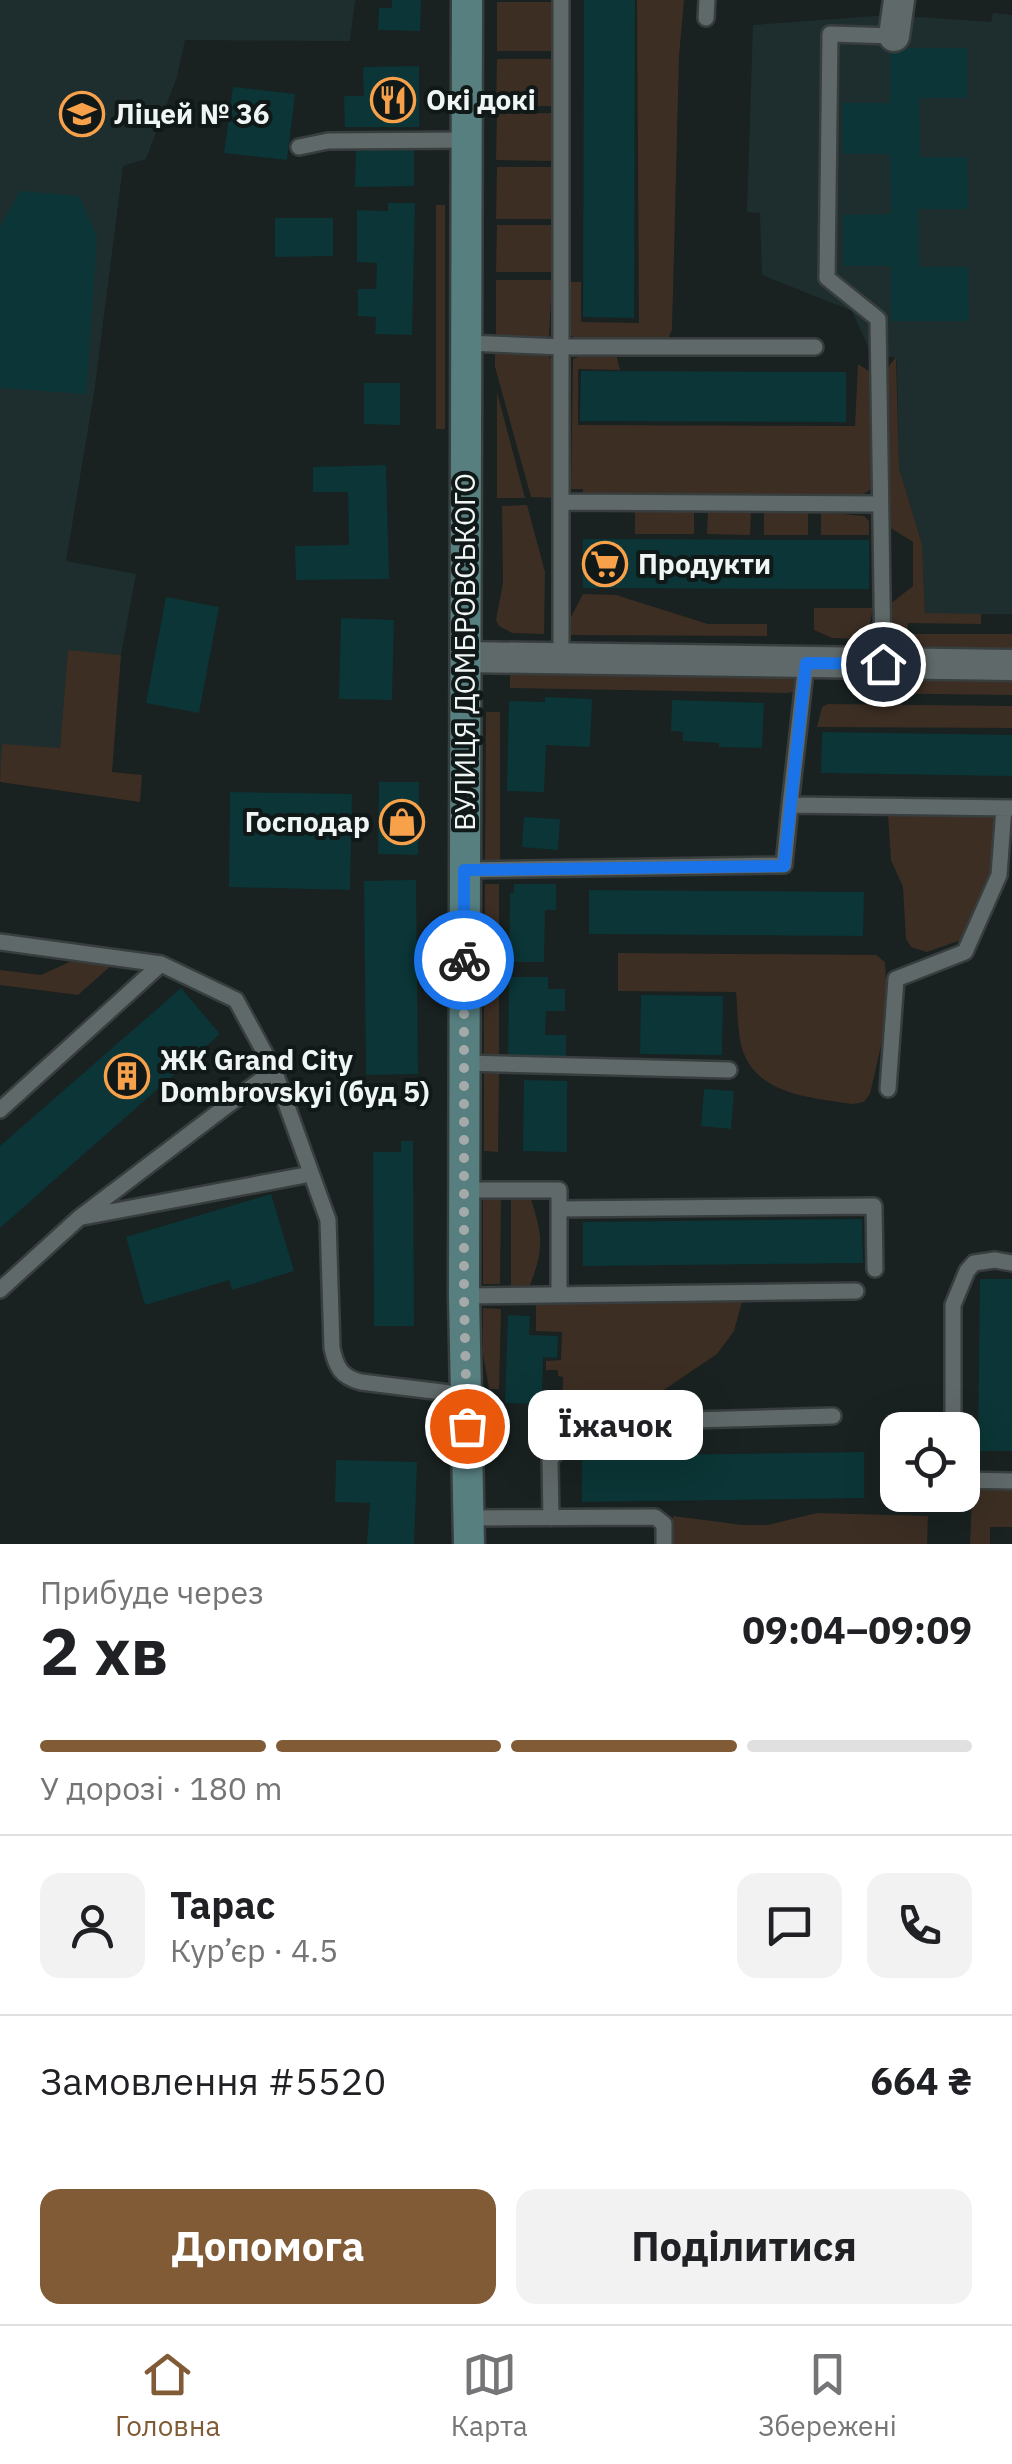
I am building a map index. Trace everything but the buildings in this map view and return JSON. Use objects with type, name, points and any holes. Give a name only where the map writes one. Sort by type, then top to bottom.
[{"type":"street","name":"ВУЛИЦЯ ДОМБРОВСЬКОГО","points":[[467,0],[464,1296],[469,1531]]},
{"type":"street","points":[[894,36],[899,0]]},
{"type":"street","points":[[466,657],[1012,665]]},
{"type":"lane","points":[[561,0],[561,659]]},
{"type":"lane","points":[[706,0],[706,18]]},
{"type":"lane","points":[[883,664],[878,319],[827,278],[830,34],[894,36]]},
{"type":"lane","points":[[300,147],[328,141],[466,140]]},
{"type":"lane","points":[[466,343],[816,347]]},
{"type":"lane","points":[[563,502],[879,504]]},
{"type":"lane","points":[[464,870],[784,866],[806,663]]},
{"type":"lane","points":[[790,805],[1008,808],[999,875],[966,952],[896,980],[888,1089]]},
{"type":"lane","points":[[0,942],[161,964],[236,1000],[274,1070],[328,1220],[335,1366],[346,1378],[360,1382],[466,1395]]},
{"type":"lane","points":[[0,1110],[161,964]]},
{"type":"lane","points":[[464,1064],[728,1070]]},
{"type":"lane","points":[[0,1290],[79,1218],[274,1070]]},
{"type":"lane","points":[[79,1218],[312,1174]]},
{"type":"lane","points":[[464,1190],[559,1190],[559,1293]]},
{"type":"lane","points":[[559,1209],[874,1206],[874,1270]]},
{"type":"lane","points":[[953,1412],[953,1305],[974,1263],[995,1260],[1012,1264]]},
{"type":"lane","points":[[464,1296],[856,1290]]},
{"type":"lane","points":[[551,1518],[550,1459],[576,1432],[622,1422],[833,1416]]},
{"type":"lane","points":[[980,1480],[1012,1481]]},
{"type":"lane","points":[[469,1531],[551,1518],[656,1517],[664,1524],[664,1544]]},
{"type":"shaded area","points":[[0,0],[355,0],[350,41],[185,40],[177,77],[146,159],[123,166],[94,393],[66,561],[136,574],[121,655],[68,651],[60,748],[0,771]]},
{"type":"shaded area","points":[[637,0],[684,0],[672,330],[664,340],[577,340],[567,332],[567,282],[581,282],[581,322],[639,323]]},
{"type":"shaded area","points":[[497,2],[556,2],[555,51],[497,51]]},
{"type":"shaded area","points":[[993,13],[1012,15],[1012,614],[925,614],[922,544],[899,468],[897,360],[872,355],[852,311],[762,275],[760,213],[747,212],[753,25],[890,15],[991,22]]},
{"type":"shaded area","points":[[497,59],[555,59],[554,106],[496,107]]},
{"type":"shaded area","points":[[555,113],[554,161],[496,160],[497,114]]},
{"type":"shaded area","points":[[497,167],[554,167],[553,219],[496,219]]},
{"type":"shaded area","points":[[436,205],[445,205],[445,429],[436,429]]},
{"type":"shaded area","points":[[497,225],[553,225],[553,272],[496,272]]},
{"type":"shaded area","points":[[496,280],[552,280],[549,336],[496,339]]},
{"type":"shaded area","points":[[495,352],[545,353],[555,363],[555,498],[531,497],[495,367]]},
{"type":"shaded area","points":[[586,354],[616,354],[620,370],[578,369],[578,425],[855,426],[858,364],[874,374],[873,488],[859,497],[583,494],[583,489],[571,489],[573,359]]},
{"type":"shaded area","points":[[896,357],[899,468],[922,544],[925,613],[981,614],[981,624],[908,623],[907,631],[890,630],[889,605],[913,586],[913,542],[889,527],[887,379],[889,366]]},
{"type":"shaded area","points":[[497,392],[525,498],[497,498]]},
{"type":"shaded area","points":[[527,505],[545,572],[544,634],[512,633],[496,620],[503,583],[502,506]]},
{"type":"shaded area","points":[[635,509],[694,510],[694,534],[635,534]]},
{"type":"shaded area","points":[[708,510],[751,511],[750,535],[707,534]]},
{"type":"shaded area","points":[[764,511],[808,511],[808,535],[764,535]]},
{"type":"shaded area","points":[[821,512],[864,516],[869,521],[869,535],[821,535]]},
{"type":"shaded area","points":[[583,594],[616,595],[708,624],[767,624],[767,636],[571,635],[570,619]]},
{"type":"shaded area","points":[[814,608],[873,608],[867,639],[832,638],[814,630]]},
{"type":"shaded area","points":[[914,634],[1012,634],[1012,651],[901,649],[905,639]]},
{"type":"shaded area","points":[[68,650],[121,655],[112,772],[142,775],[140,802],[0,782],[2,744],[60,748]]},
{"type":"shaded area","points":[[510,670],[789,676],[794,680],[793,692],[786,693],[510,688]]},
{"type":"shaded area","points":[[854,677],[1012,679],[1012,695],[854,693]]},
{"type":"shaded area","points":[[1012,706],[1012,728],[817,727],[822,707]]},
{"type":"shaded area","points":[[486,712],[500,712],[500,863],[485,863]]},
{"type":"shaded area","points":[[888,815],[996,816],[994,868],[961,940],[927,952],[911,947],[906,939],[903,887],[891,860]]},
{"type":"shaded area","points":[[485,884],[499,884],[499,963],[484,963]]},
{"type":"shaded area","points":[[618,953],[876,955],[885,962],[888,1015],[870,1094],[864,1102],[853,1104],[807,1097],[776,1087],[752,1068],[744,1054],[736,992],[618,991]]},
{"type":"shaded area","points":[[76,959],[114,963],[78,995],[0,985],[0,970],[41,975]]},
{"type":"shaded area","points":[[484,980],[499,981],[499,1055],[484,1055]]},
{"type":"shaded area","points":[[484,1073],[499,1073],[498,1152],[484,1151]]},
{"type":"shaded area","points":[[511,1196],[530,1196],[537,1221],[540,1250],[530,1285],[511,1286]]},
{"type":"shaded area","points":[[483,1198],[501,1198],[500,1284],[483,1284]]},
{"type":"shaded area","points":[[743,1298],[734,1331],[717,1354],[649,1400],[562,1423],[563,1377],[558,1376],[558,1370],[546,1370],[546,1361],[561,1360],[562,1332],[536,1331],[536,1300]]},
{"type":"shaded area","points":[[483,1308],[501,1309],[499,1389],[489,1389],[483,1354]]},
{"type":"shaded area","points":[[980,1488],[1012,1488],[1012,1527],[990,1527],[990,1544],[970,1544],[971,1512],[980,1512]]},
{"type":"shaded area","points":[[817,1513],[928,1516],[927,1544],[672,1544],[673,1516],[768,1525]]},
{"type":"way so far","points":[[464,960],[467,1426]]},
{"type":"place","name":"Окі докі","points":[[393,100]]},
{"type":"place","name":"Ліцей № 36","points":[[82,114]]},
{"type":"place","name":"Продукти","points":[[605,564]]},
{"type":"place","name":"Господар","points":[[402,822]]},
{"type":"place","name":"ЖК Grand City Dombrovskyi (буд 5)","points":[[127,1076]]},
{"type":"place","name":"Їжачок","points":[[467,1426]]},
{"type":"route","points":[[464,960],[464,870],[784,866],[806,663],[883,664]]}]
